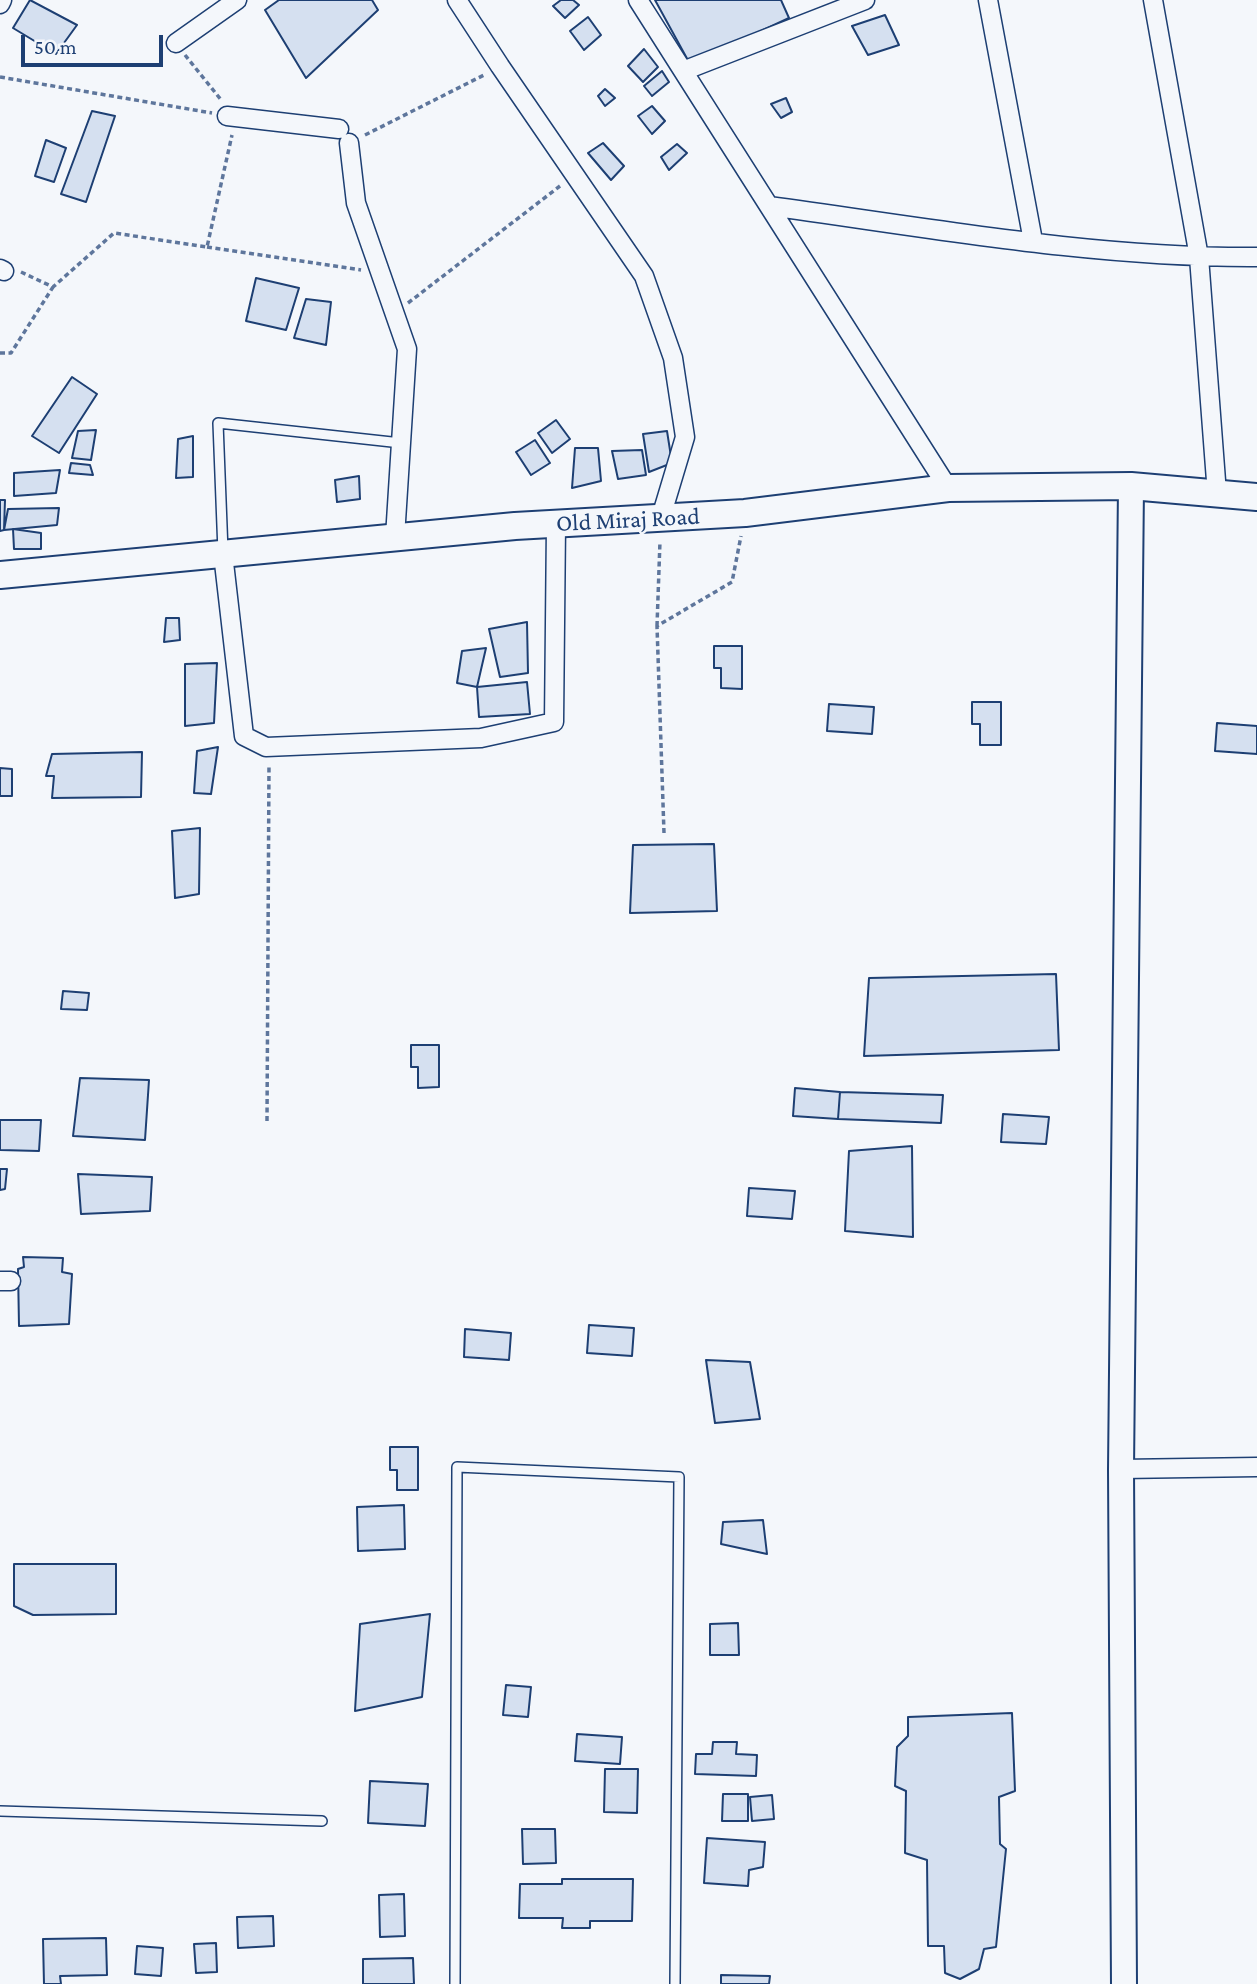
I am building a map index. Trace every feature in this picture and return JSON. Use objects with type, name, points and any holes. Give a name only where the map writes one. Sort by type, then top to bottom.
[{"type":"main road","name":"Old Miraj Road","points":[[0,575],[395,537],[745,513],[948,488],[1131,486],[1257,497]]},
{"type":"main road","points":[[1124,1984],[1121,1469],[1131,486]]},
{"type":"street","points":[[176,43],[237,0]]},
{"type":"street","points":[[457,0],[644,276],[673,358],[685,437],[661,517]]},
{"type":"street","points":[[638,0],[948,488]]},
{"type":"street","points":[[684,71],[865,0]]},
{"type":"street","points":[[988,0],[1033,242]]},
{"type":"street","points":[[1153,0],[1199,257],[1217,494]]},
{"type":"street","points":[[232,117],[344,136],[356,203],[407,349],[395,537]]},
{"type":"street","points":[[769,206],[1033,242],[1199,257],[1257,257]]},
{"type":"street","points":[[223,554],[244,736],[266,747],[481,738],[554,722],[556,524]]},
{"type":"street","points":[[1121,1469],[1257,1467]]},
{"type":"lane","points":[[223,554],[218,423],[401,443]]},
{"type":"lane","points":[[455,1984],[457,1467],[679,1477],[675,1984]]},
{"type":"lane","points":[[0,1811],[322,1821]]},
{"type":"path","points":[[176,43],[232,117],[207,247]]},
{"type":"path","points":[[344,136],[500,66]]},
{"type":"path","points":[[0,77],[232,117]]},
{"type":"path","points":[[394,313],[575,174]]},
{"type":"path","points":[[0,353],[11,353],[53,286],[114,233],[380,272]]},
{"type":"path","points":[[5,269],[53,286]]},
{"type":"path","points":[[657,626],[732,582],[745,513]]},
{"type":"path","points":[[661,517],[657,626],[664,833]]},
{"type":"path","points":[[267,1121],[269,755]]},
{"type":"building","points":[[30,0],[77,25],[56,54],[13,28]]},
{"type":"building","points":[[279,0],[372,0],[378,10],[306,78],[265,10]]},
{"type":"building","points":[[561,0],[573,0],[579,5],[565,18],[553,6]]},
{"type":"building","points":[[655,0],[781,0],[789,18],[690,64]]},
{"type":"building","points":[[885,15],[899,45],[868,55],[852,26]]},
{"type":"building","points":[[588,17],[601,35],[584,50],[570,31]]},
{"type":"building","points":[[644,49],[658,67],[643,82],[628,66]]},
{"type":"building","points":[[662,71],[669,82],[652,96],[644,86]]},
{"type":"building","points":[[605,89],[615,98],[605,106],[598,96]]},
{"type":"building","points":[[786,98],[792,112],[781,118],[771,104]]},
{"type":"building","points":[[652,106],[665,121],[652,134],[638,116]]},
{"type":"building","points":[[92,111],[115,116],[86,202],[61,194]]},
{"type":"building","points":[[46,140],[66,148],[54,182],[35,176]]},
{"type":"building","points":[[603,143],[624,166],[611,180],[588,153]]},
{"type":"building","points":[[677,144],[687,153],[669,170],[661,157]]},
{"type":"building","points":[[256,278],[299,288],[286,330],[246,321]]},
{"type":"building","points":[[306,299],[331,302],[326,345],[294,338]]},
{"type":"building","points":[[72,377],[97,394],[59,453],[32,436]]},
{"type":"building","points":[[556,420],[570,439],[552,453],[538,433]]},
{"type":"building","points":[[96,430],[91,460],[72,458],[78,431]]},
{"type":"building","points":[[667,431],[672,463],[649,472],[643,434]]},
{"type":"building","points":[[193,436],[193,477],[176,478],[178,439]]},
{"type":"building","points":[[535,440],[550,463],[531,475],[516,452]]},
{"type":"building","points":[[575,448],[598,448],[601,481],[572,488]]},
{"type":"building","points":[[642,450],[646,475],[618,479],[612,451]]},
{"type":"building","points":[[71,463],[90,465],[93,475],[69,473]]},
{"type":"building","points":[[60,470],[56,493],[14,496],[14,473]]},
{"type":"building","points":[[359,476],[360,499],[337,502],[335,480]]},
{"type":"building","points":[[0,500],[5,500],[4,530],[0,531]]},
{"type":"building","points":[[59,508],[57,525],[4,530],[8,509]]},
{"type":"building","points":[[13,529],[41,533],[41,549],[14,549]]},
{"type":"building","points":[[166,618],[179,618],[180,640],[164,642]]},
{"type":"building","points":[[527,622],[528,673],[500,677],[489,629]]},
{"type":"building","points":[[714,646],[742,646],[742,689],[721,688],[721,668],[714,668]]},
{"type":"building","points":[[486,648],[477,687],[457,683],[462,651]]},
{"type":"building","points":[[217,663],[214,723],[185,726],[185,664]]},
{"type":"building","points":[[527,682],[530,714],[479,717],[477,687]]},
{"type":"building","points":[[972,702],[1001,702],[1001,745],[980,745],[980,724],[972,724]]},
{"type":"building","points":[[829,704],[874,707],[872,734],[827,731]]},
{"type":"building","points":[[1217,723],[1257,726],[1257,754],[1215,751]]},
{"type":"building","points":[[218,747],[211,794],[194,793],[197,751]]},
{"type":"building","points":[[142,752],[141,797],[52,798],[54,776],[46,776],[52,754]]},
{"type":"building","points":[[0,768],[12,769],[12,796],[0,796]]},
{"type":"building","points":[[200,828],[199,894],[175,898],[172,831]]},
{"type":"building","points":[[714,844],[717,911],[630,913],[633,845]]},
{"type":"building","points":[[1056,974],[1059,1050],[864,1056],[869,978]]},
{"type":"building","points":[[63,991],[89,993],[87,1010],[61,1009]]},
{"type":"building","points":[[411,1045],[439,1045],[439,1087],[418,1088],[418,1067],[411,1067]]},
{"type":"building","points":[[80,1078],[149,1080],[145,1140],[73,1136]]},
{"type":"building","points":[[795,1088],[840,1092],[838,1119],[793,1116]]},
{"type":"building","points":[[840,1092],[943,1095],[941,1123],[838,1119]]},
{"type":"building","points":[[1003,1114],[1049,1117],[1046,1144],[1001,1142]]},
{"type":"building","points":[[0,1120],[41,1120],[39,1151],[0,1150]]},
{"type":"building","points":[[912,1146],[913,1237],[845,1231],[849,1151]]},
{"type":"building","points":[[0,1169],[7,1169],[5,1189],[0,1190]]},
{"type":"building","points":[[78,1174],[152,1177],[150,1211],[81,1214]]},
{"type":"building","points":[[749,1188],[795,1191],[792,1219],[747,1216]]},
{"type":"building","points":[[23,1257],[63,1258],[62,1272],[72,1274],[69,1324],[19,1326],[18,1269],[24,1267]]},
{"type":"building","points":[[589,1325],[634,1328],[632,1356],[587,1353]]},
{"type":"building","points":[[465,1329],[511,1333],[509,1360],[464,1357]]},
{"type":"building","points":[[706,1360],[750,1362],[760,1419],[715,1423]]},
{"type":"building","points":[[390,1447],[418,1447],[418,1490],[397,1490],[397,1470],[390,1470]]},
{"type":"building","points":[[404,1505],[405,1549],[358,1551],[357,1507]]},
{"type":"building","points":[[763,1520],[767,1554],[721,1544],[723,1522]]},
{"type":"building","points":[[14,1564],[116,1564],[116,1614],[33,1615],[14,1606]]},
{"type":"building","points":[[430,1614],[422,1697],[355,1711],[360,1624]]},
{"type":"building","points":[[738,1623],[739,1655],[710,1655],[710,1624]]},
{"type":"building","points":[[506,1685],[531,1687],[528,1717],[503,1715]]},
{"type":"building","points":[[1012,1713],[1015,1791],[999,1797],[1000,1844],[1006,1849],[996,1947],[984,1949],[979,1969],[960,1979],[945,1973],[944,1946],[928,1946],[927,1860],[905,1853],[906,1791],[895,1786],[897,1747],[908,1736],[908,1717]]},
{"type":"building","points":[[577,1734],[622,1737],[620,1764],[575,1761]]},
{"type":"building","points":[[713,1742],[737,1742],[736,1754],[757,1755],[756,1776],[695,1774],[696,1754],[712,1754]]},
{"type":"building","points":[[605,1769],[638,1769],[637,1813],[604,1812]]},
{"type":"building","points":[[370,1781],[428,1784],[425,1826],[368,1823]]},
{"type":"building","points":[[723,1794],[748,1794],[748,1821],[722,1821]]},
{"type":"building","points":[[772,1795],[774,1819],[752,1821],[750,1797]]},
{"type":"building","points":[[522,1829],[555,1829],[556,1863],[523,1864]]},
{"type":"building","points":[[707,1838],[765,1842],[763,1867],[749,1870],[748,1886],[704,1883]]},
{"type":"building","points":[[562,1879],[633,1879],[632,1921],[590,1921],[590,1928],[562,1928],[563,1918],[519,1918],[520,1884],[562,1884]]},
{"type":"building","points":[[404,1894],[405,1936],[380,1937],[379,1895]]},
{"type":"building","points":[[273,1916],[274,1946],[238,1948],[237,1917]]},
{"type":"building","points":[[106,1938],[107,1975],[60,1976],[61,1984],[44,1984],[43,1939]]},
{"type":"building","points":[[216,1943],[217,1972],[196,1973],[194,1944]]},
{"type":"building","points":[[137,1946],[163,1948],[161,1976],[135,1974]]},
{"type":"building","points":[[413,1958],[414,1984],[363,1984],[363,1959]]},
{"type":"building","points":[[721,1975],[770,1976],[769,1984],[721,1984]]}]
